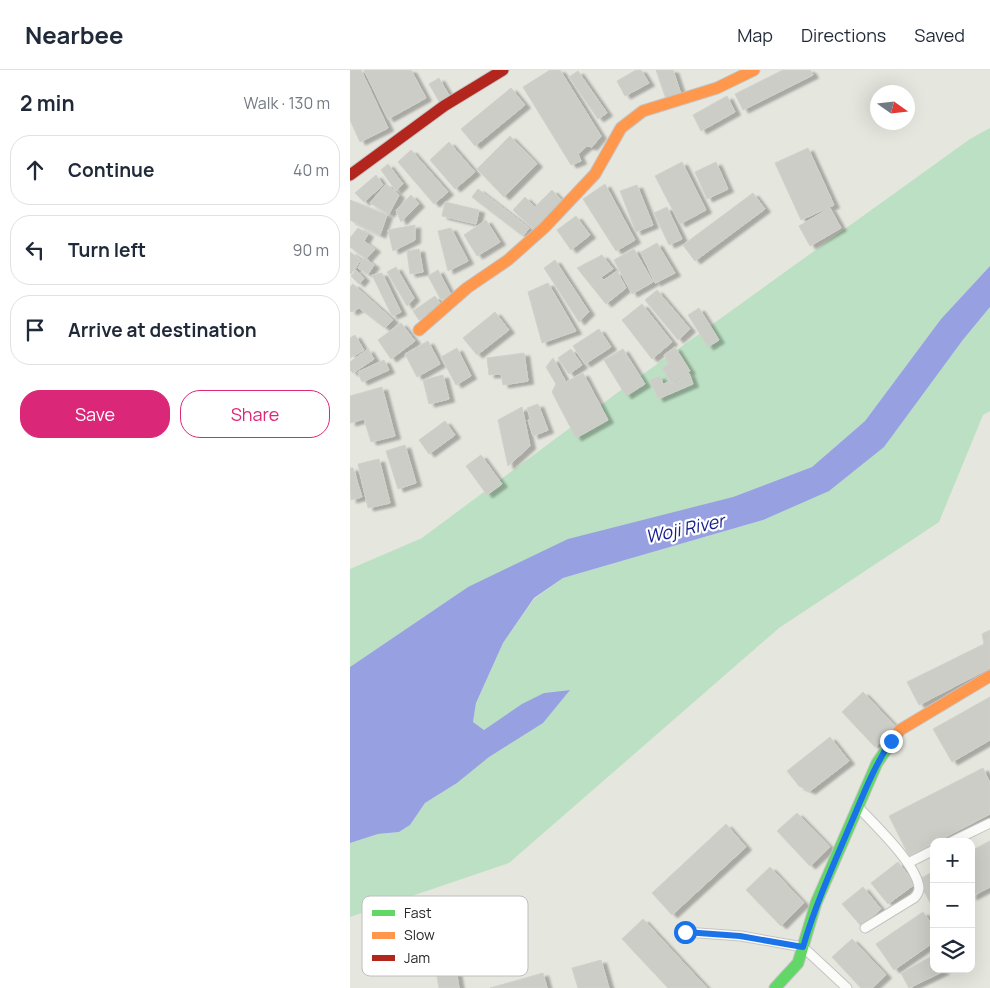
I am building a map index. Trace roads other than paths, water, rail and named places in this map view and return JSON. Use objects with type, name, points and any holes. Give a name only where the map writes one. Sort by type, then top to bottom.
[{"type":"street","points":[[350,175],[444,106],[503,70]]},
{"type":"street","points":[[419,330],[467,288],[508,260],[544,228],[595,174],[621,128],[632,118],[643,111],[717,88],[754,70]]},
{"type":"street","points":[[776,988],[798,963],[816,903],[877,763],[900,730],[990,676]]},
{"type":"lane","points":[[858,807],[908,863],[919,886],[919,892],[914,898],[865,928]]},
{"type":"lane","points":[[959,838],[990,823]]},
{"type":"lane","points":[[908,863],[930,852]]},
{"type":"lane","points":[[685,932],[740,936],[803,947],[847,988]]},
{"type":"water","name":"Woji River","points":[[990,266],[990,307],[962,341],[884,447],[829,491],[763,520],[563,578],[534,598],[503,643],[476,703],[473,722],[484,730],[522,704],[544,693],[570,690],[543,723],[489,757],[457,783],[425,803],[410,825],[399,832],[378,834],[350,843],[350,667],[468,587],[568,539],[733,497],[812,467],[865,421],[941,319]]}]
